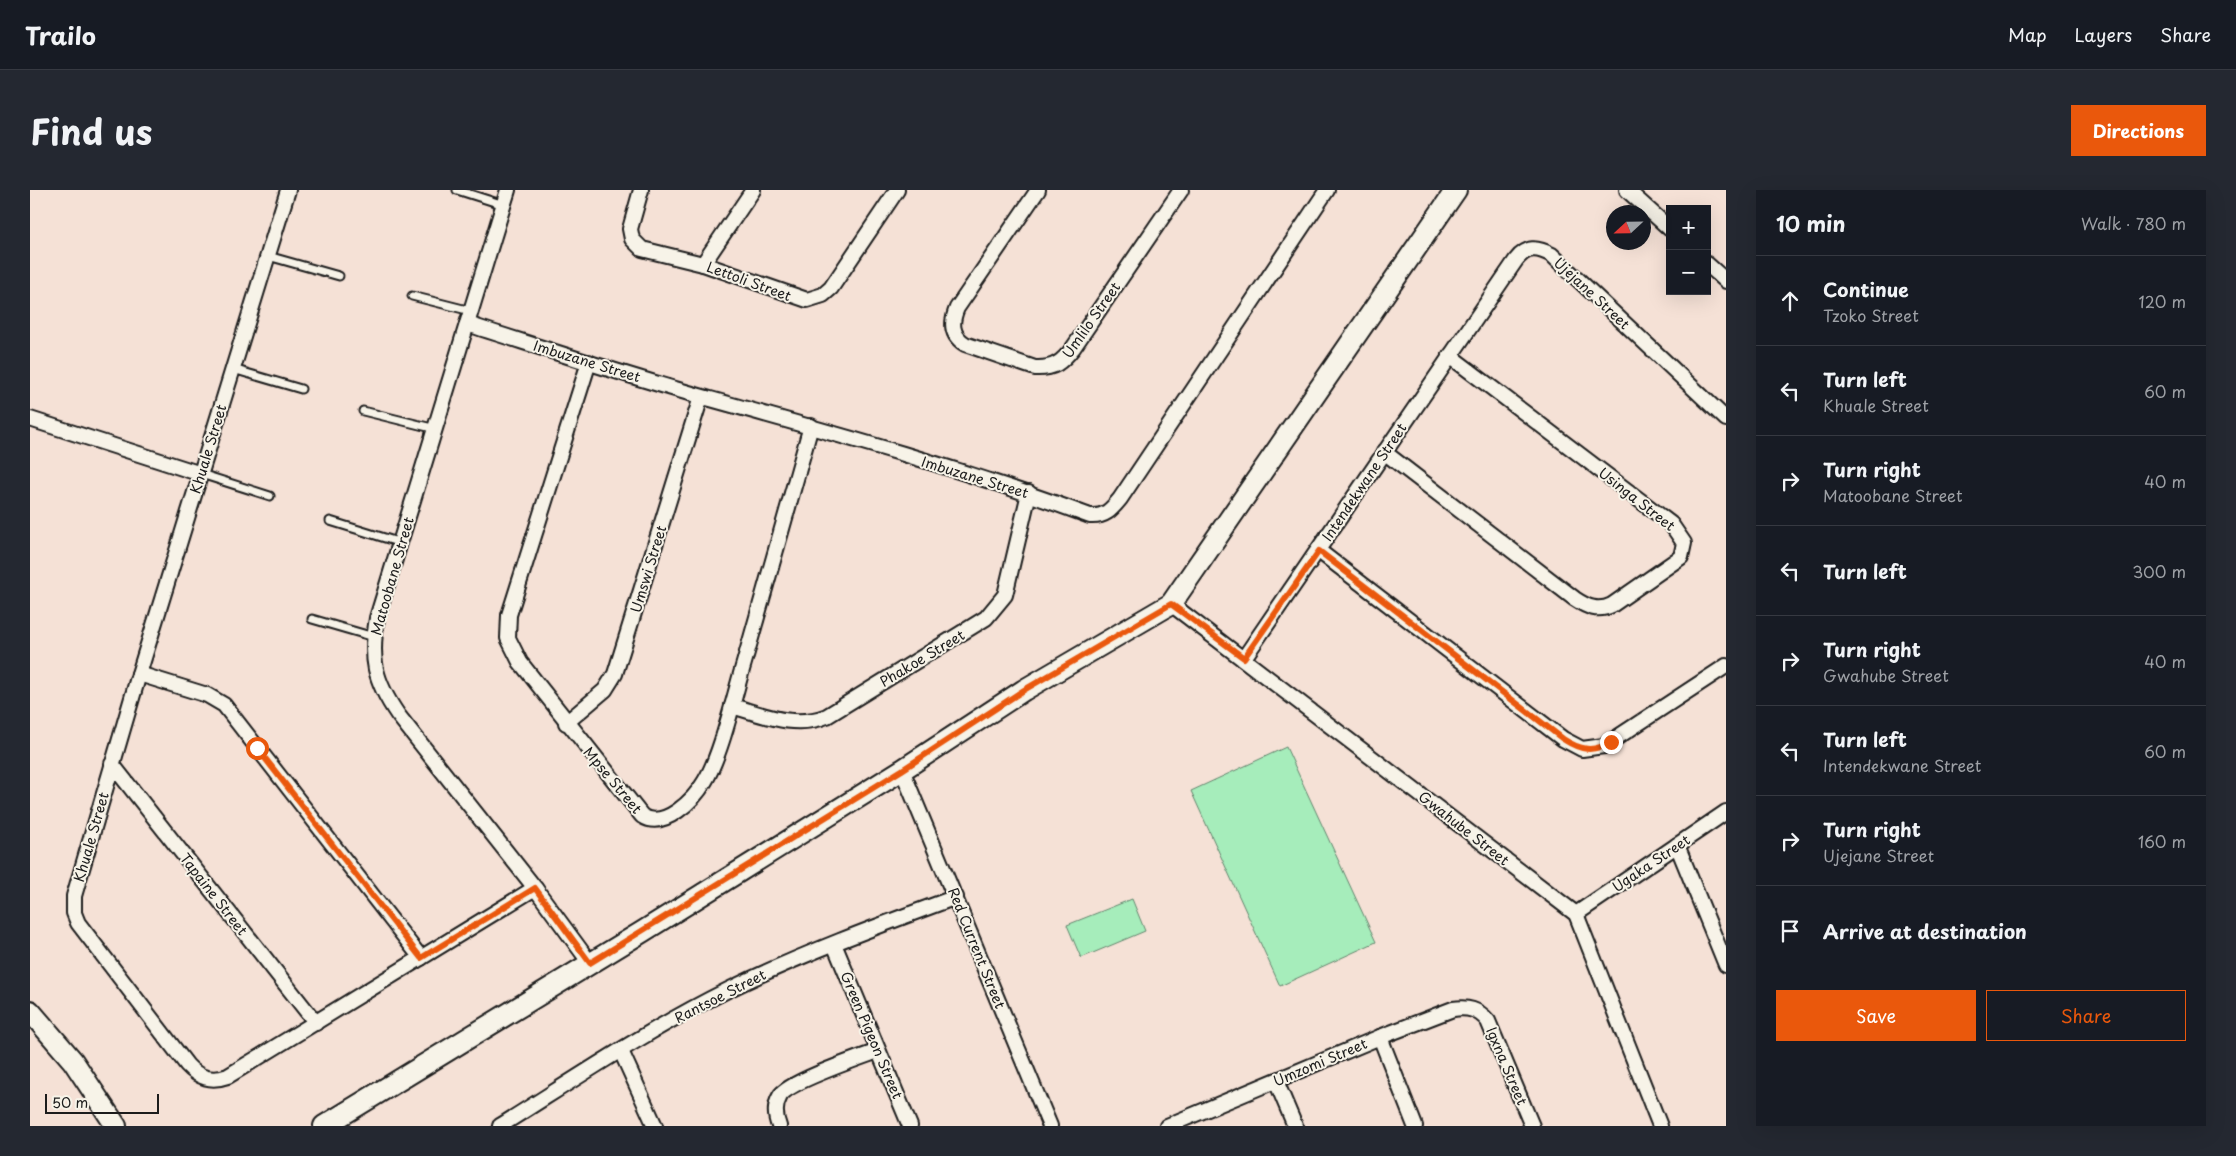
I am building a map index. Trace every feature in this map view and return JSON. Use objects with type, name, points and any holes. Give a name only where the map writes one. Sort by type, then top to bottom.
[{"type":"street","name":"Khuale Street","points":[[288,190],[112,764],[74,896],[74,913],[89,939],[187,1065],[204,1078],[219,1079],[228,1076],[316,1023],[535,888]]},
{"type":"street","name":"Matoobane Street","points":[[508,190],[401,543],[382,598],[374,637],[374,667],[385,696],[535,888],[590,963]]},
{"type":"street","name":"Lettoli Street","points":[[641,190],[630,229],[636,244],[650,252],[703,264],[800,300],[816,298],[831,288],[897,190]]},
{"type":"street","points":[[703,264],[753,190]]},
{"type":"street","name":"Umlilo Street","points":[[1038,190],[957,308],[952,324],[957,337],[965,344],[1035,368],[1044,368],[1061,362],[1073,348],[1181,190]]},
{"type":"street","name":"Imbuzane Street","points":[[469,318],[589,362],[702,397],[811,426],[1029,493],[1090,516],[1099,517],[1112,508],[1327,190]]},
{"type":"street","points":[[324,1126],[902,770],[1024,690],[1171,604],[1456,190]]},
{"type":"street","points":[[1627,190],[1666,225]]},
{"type":"street","name":"Ujejane Street","points":[[1450,356],[1516,260],[1530,249],[1542,249],[1552,255],[1726,419]]},
{"type":"street","points":[[1711,268],[1726,281]]},
{"type":"street","name":"Intendekwane Street","points":[[1244,658],[1319,551],[1450,356]]},
{"type":"street","name":"Usinga Street","points":[[1384,452],[1575,599],[1592,608],[1600,610],[1612,606],[1681,557],[1684,543],[1671,524],[1450,356]]},
{"type":"street","name":"Mpse Street","points":[[589,362],[509,615],[507,629],[510,644],[520,662],[566,723],[642,816],[652,821],[671,814],[691,800],[710,772],[732,706],[811,426]]},
{"type":"street","name":"Umswi Street","points":[[566,723],[605,690],[615,674],[702,397]]},
{"type":"street","points":[[30,419],[201,474]]},
{"type":"street","name":"Phakoe Street","points":[[732,706],[783,722],[816,720],[835,711],[986,618],[1005,595],[1029,493]]},
{"type":"street","points":[[1319,551],[1563,739],[1582,749],[1597,749],[1611,742],[1726,666]]},
{"type":"street","name":"Gwahube Street","points":[[1171,604],[1576,914]]},
{"type":"street","points":[[139,674],[207,695],[224,705],[421,958]]},
{"type":"street","name":"Tapaine Street","points":[[112,764],[316,1023]]},
{"type":"street","name":"Red Current Street","points":[[902,770],[1050,1126]]},
{"type":"street","name":"Ugaka Street","points":[[1576,914],[1726,812]]},
{"type":"street","points":[[1677,845],[1726,965]]},
{"type":"street","name":"Rantsoe Street","points":[[500,1126],[620,1051],[728,990],[834,944],[956,897]]},
{"type":"street","points":[[1576,914],[1660,1126]]},
{"type":"street","name":"Green Pigeon Street","points":[[834,944],[910,1126]]},
{"type":"street","name":"Umzomi Street","points":[[1174,1125],[1276,1080],[1453,1009],[1476,1010]]},
{"type":"street","name":"Igxna Street","points":[[1476,1010],[1488,1021],[1532,1126]]},
{"type":"street","points":[[30,1011],[73,1061],[116,1126]]},
{"type":"street","points":[[1380,1037],[1415,1126]]},
{"type":"street","points":[[779,1126],[775,1111],[783,1092],[800,1082],[878,1050]]},
{"type":"street","points":[[620,1051],[655,1126]]},
{"type":"street","points":[[1276,1080],[1295,1126]]},
{"type":"lane","points":[[457,190],[504,205]]},
{"type":"lane","points":[[268,256],[339,276]]},
{"type":"lane","points":[[412,296],[469,318]]},
{"type":"lane","points":[[233,369],[302,389]]},
{"type":"lane","points":[[363,411],[436,428]]},
{"type":"lane","points":[[201,474],[270,496]]},
{"type":"lane","points":[[330,521],[401,543]]},
{"type":"lane","points":[[312,619],[374,637]]},
{"type":"green space","points":[[1286,747],[1376,942],[1280,986],[1191,791]]},
{"type":"green space","points":[[1132,899],[1145,931],[1081,958],[1067,925]]},
{"type":"route","points":[[257,748],[421,958],[535,888],[590,963],[902,770],[962,728],[1171,604],[1244,658],[1319,551],[1563,739],[1574,746],[1589,750],[1597,749],[1611,742]]}]
